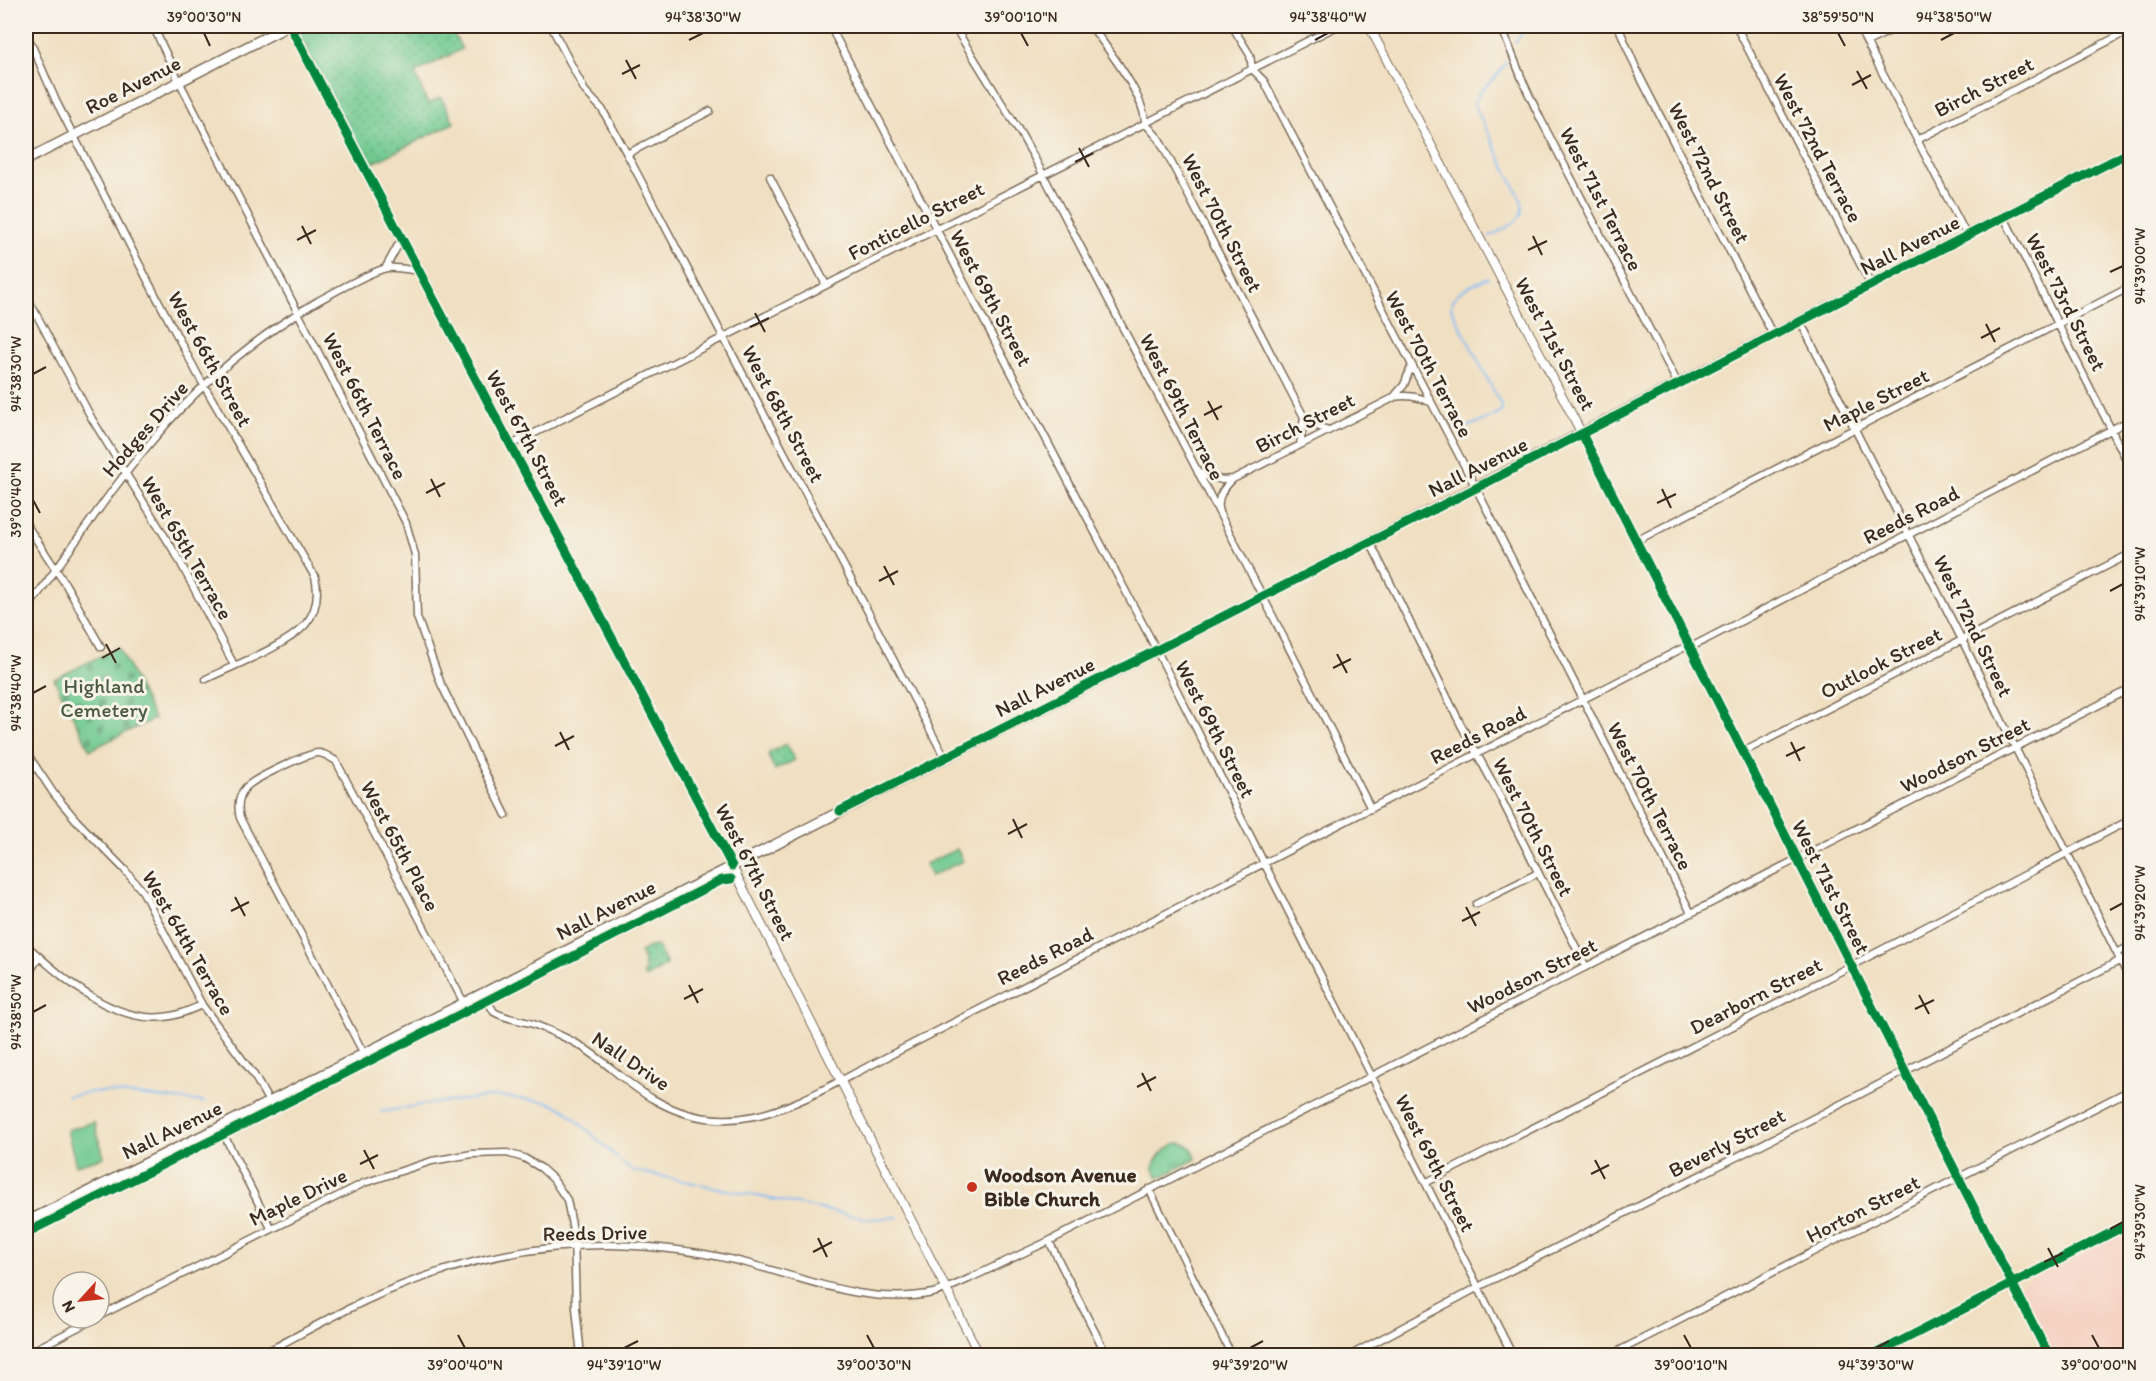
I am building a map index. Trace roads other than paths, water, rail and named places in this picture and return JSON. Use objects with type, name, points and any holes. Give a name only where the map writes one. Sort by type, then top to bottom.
[{"type":"main road","name":"Roe Avenue","points":[[26,160],[289,26]]},
{"type":"main road","name":"Nall Avenue","points":[[26,1222],[220,1127],[1157,651],[2130,152]]},
{"type":"street","name":"West 66th Terrace","points":[[153,26],[406,523],[415,555],[417,616],[441,684],[506,815]]},
{"type":"street","name":"West 67th Street","points":[[289,26],[732,866],[980,1356]]},
{"type":"street","name":"West 68th Street","points":[[551,26],[585,91],[602,109],[627,154],[945,758]]},
{"type":"street","name":"West 69th Street","points":[[830,26],[1157,651],[1513,1356]]},
{"type":"street","name":"West 69th Terrace","points":[[954,26],[1043,174],[1371,809]]},
{"type":"street","name":"West 70th Street","points":[[1091,26],[1124,73],[1145,111],[1145,123],[1160,140],[1304,417]]},
{"type":"street","name":"West 70th Terrace","points":[[1232,26],[1250,55],[1252,69],[1264,81],[1476,488],[1691,913]]},
{"type":"street","name":"Fonticello Street","points":[[511,445],[1337,26]]},
{"type":"street","name":"West 71st Street","points":[[1369,26],[1582,434],[2049,1356]]},
{"type":"street","name":"West 71st Terrace","points":[[1501,26],[1519,74],[1540,118],[1678,384]]},
{"type":"street","name":"West 72nd Street","points":[[1618,26],[1639,75],[1773,335]]},
{"type":"street","name":"West 72nd Terrace","points":[[1736,26],[1871,285]]},
{"type":"street","points":[[1858,26],[1966,237]]},
{"type":"street","points":[[1867,42],[1900,26]]},
{"type":"street","name":"Birch Street","points":[[1917,140],[2130,30]]},
{"type":"street","name":"West 66th Street","points":[[26,32],[74,136],[149,283],[204,386],[315,577],[317,591],[313,612],[300,630],[234,665]]},
{"type":"street","points":[[627,154],[710,111]]},
{"type":"street","points":[[770,177],[826,285]]},
{"type":"street","name":"West 73rd Street","points":[[2004,217],[2130,466]]},
{"type":"street","points":[[402,238],[386,267],[419,271]]},
{"type":"street","name":"Hodges Drive","points":[[26,610],[125,474],[157,434],[204,386],[260,339],[298,313],[386,267]]},
{"type":"street","name":"Maple Street","points":[[1636,541],[2130,287]]},
{"type":"street","name":"West 65th Terrace","points":[[26,295],[92,419],[177,556],[234,665]]},
{"type":"street","name":"West 72nd Street","points":[[1800,321],[1909,534],[2130,980]]},
{"type":"street","points":[[1393,398],[1404,385],[1411,367]]},
{"type":"street","points":[[1393,398],[1406,395],[1418,397],[1430,403]]},
{"type":"street","name":"Birch Street","points":[[1233,479],[1393,398]]},
{"type":"street","points":[[1300,445],[1304,417],[1316,426],[1329,430]]},
{"type":"street","name":"Reeds Road","points":[[841,1080],[2130,420]]},
{"type":"street","points":[[1198,473],[1216,479],[1233,479]]},
{"type":"street","points":[[1220,514],[1218,504],[1220,495],[1233,479]]},
{"type":"street","points":[[26,524],[101,647]]},
{"type":"street","name":"West 70th Street","points":[[1370,542],[1586,967]]},
{"type":"street","name":"Outlook Street","points":[[1743,752],[2130,554]]},
{"type":"street","points":[[206,679],[234,665]]},
{"type":"street","name":"Woodson Street","points":[[946,1288],[1048,1241],[2130,689]]},
{"type":"street","name":"West 64th Terrace","points":[[26,752],[54,794],[76,821],[112,855],[143,892],[202,1005],[254,1075],[269,1102]]},
{"type":"street","name":"West 65th Place","points":[[364,1054],[240,818],[239,799],[246,787],[279,769],[318,753],[336,761],[464,1003]]},
{"type":"street","name":"Dearborn Street","points":[[1426,1182],[2130,820]]},
{"type":"street","points":[[1476,904],[1538,873]]},
{"type":"street","points":[[26,945],[78,989],[127,1012],[148,1017],[166,1017],[202,1005]]},
{"type":"street","points":[[2117,953],[2130,946]]},
{"type":"street","points":[[26,978],[39,957]]},
{"type":"street","name":"Beverly Street","points":[[1349,1356],[2121,960]]},
{"type":"street","name":"Nall Drive","points":[[483,993],[494,1012],[559,1034],[582,1046],[652,1099],[691,1115],[732,1119],[758,1116],[796,1102],[841,1080]]},
{"type":"street","name":"Horton Street","points":[[1609,1356],[2130,1090]]},
{"type":"street","points":[[220,1127],[270,1228]]},
{"type":"street","name":"Maple Drive","points":[[111,1310],[341,1193],[396,1171],[432,1161],[472,1154],[498,1153],[524,1158],[541,1168],[562,1191],[570,1210],[581,1356]]},
{"type":"street","points":[[1149,1189],[1232,1356]]},
{"type":"street","points":[[1872,1356],[2130,1223]]},
{"type":"street","points":[[1048,1241],[1107,1356]]},
{"type":"street","name":"Reeds Drive","points":[[259,1356],[384,1293],[441,1271],[484,1259],[574,1246],[636,1246],[688,1251],[749,1264],[844,1290],[872,1294],[918,1295],[946,1288]]},
{"type":"street","name":"Maple Drive","points":[[26,1354],[72,1330]]},
{"type":"waterway","points":[[1515,42],[1528,26]]},
{"type":"waterway","points":[[1490,236],[1514,223],[1522,207],[1521,200],[1474,104],[1479,93],[1498,74],[1506,62]]},
{"type":"waterway","points":[[1455,431],[1502,411],[1451,308],[1452,302],[1459,293],[1488,278]]},
{"type":"waterway","points":[[67,1096],[107,1092],[204,1102]]},
{"type":"waterway","points":[[381,1112],[497,1096],[548,1102],[566,1110],[630,1170],[869,1219],[898,1217]]},
{"type":"place","name":"Woodson Avenue Bible Church","points":[[972,1187]]},
{"type":"park label","name":"Highland Cemetery","points":[[104,698]]}]
